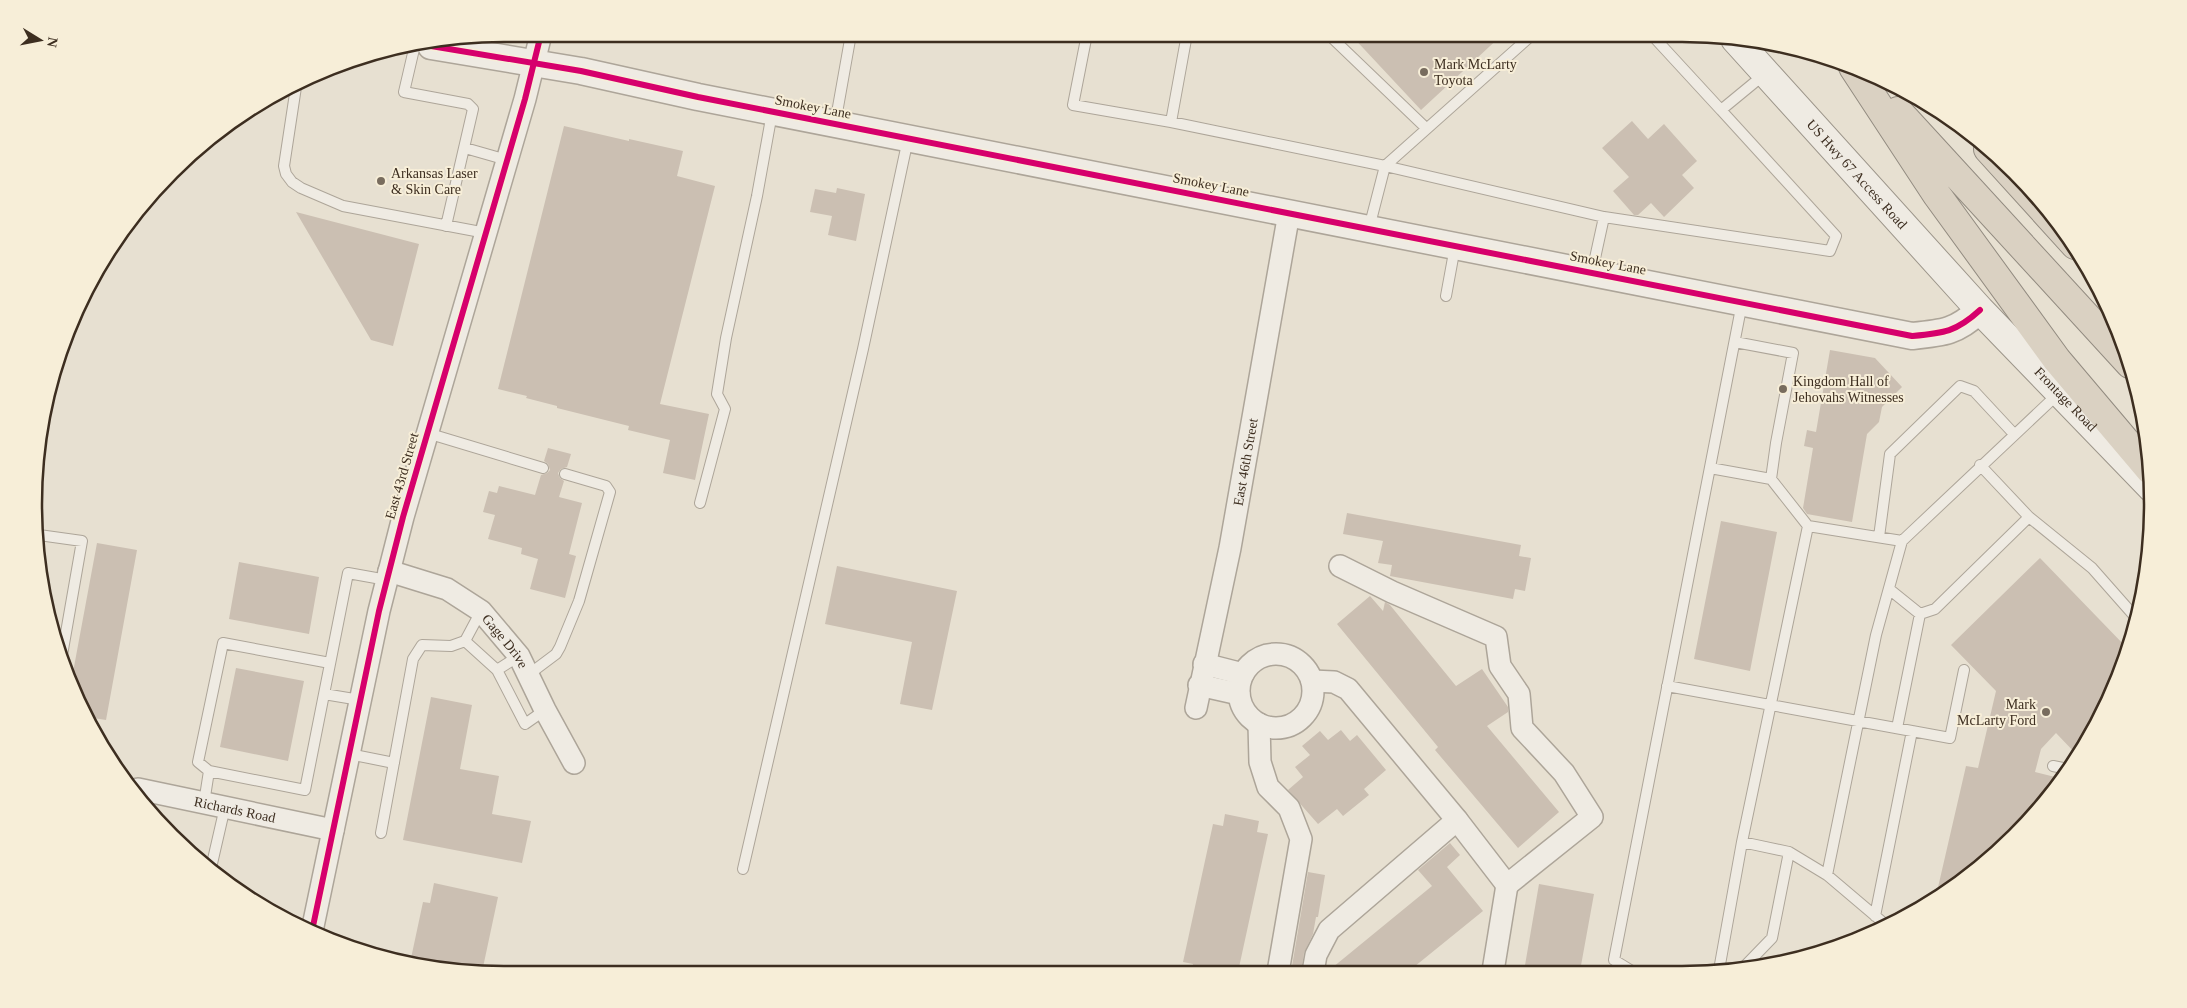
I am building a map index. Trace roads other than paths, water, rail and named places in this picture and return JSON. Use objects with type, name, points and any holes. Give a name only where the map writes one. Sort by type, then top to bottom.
[{"type":"highway","points":[[1860,78],[1937,195],[2057,360],[2143,461]]},
{"type":"highway","points":[[1872,83],[2118,351]]},
{"type":"main road","name":"US Hwy 67 Access Road","points":[[1741,46],[1980,310]]},
{"type":"main road","name":"Frontage Road","points":[[1980,310],[2144,480]]},
{"type":"street","name":"East 43rd Street","points":[[313,924],[388,575],[539,42]]},
{"type":"street","name":"Smokey Lane","points":[[437,47],[581,71],[772,112],[1912,336],[1951,330],[1964,324],[1980,310]]},
{"type":"street","name":"East 46th Street","points":[[1196,708],[1199,686],[1230,548],[1289,213]]},
{"type":"street","points":[[1340,566],[1392,592],[1496,637],[1500,666],[1519,694],[1522,728],[1564,773],[1592,818],[1507,885],[1494,966]]},
{"type":"street","name":"Gage Drive","points":[[388,575],[447,589],[482,611],[519,656],[545,710],[574,763]]},
{"type":"street","points":[[1280,654],[1297,661],[1306,670],[1312,681],[1311,705],[1295,723],[1284,728],[1272,728],[1259,724],[1246,714],[1241,684],[1251,664],[1261,657],[1280,654]]},
{"type":"street","points":[[1204,664],[1241,684]]},
{"type":"street","points":[[1312,681],[1334,682],[1348,690],[1457,820],[1507,885]]},
{"type":"street","points":[[1199,686],[1241,684]]},
{"type":"street","points":[[1259,724],[1260,762],[1268,787],[1289,808],[1302,839],[1279,966]]},
{"type":"street","name":"Richards Road","points":[[142,790],[333,830]]},
{"type":"street","points":[[1314,966],[1316,955],[1329,930],[1457,820]]},
{"type":"lane","points":[[835,124],[850,42]]},
{"type":"lane","points":[[1085,42],[1073,105],[1171,122],[1385,166],[1604,217],[1830,251],[1836,236],[1658,42]]},
{"type":"lane","points":[[1171,122],[1186,42]]},
{"type":"lane","points":[[1336,42],[1426,128]]},
{"type":"lane","points":[[1369,229],[1385,166],[1524,42]]},
{"type":"lane","points":[[414,51],[404,92],[472,106],[473,112],[446,226]]},
{"type":"lane","points":[[1721,110],[1766,73]]},
{"type":"lane","points":[[295,93],[284,166],[286,174],[292,182],[343,206],[486,233]]},
{"type":"lane","points":[[700,503],[725,409],[717,394],[726,338],[757,196],[772,112]]},
{"type":"lane","points":[[743,869],[863,349],[908,138]]},
{"type":"lane","points":[[465,148],[507,160]]},
{"type":"lane","points":[[1592,273],[1604,217]]},
{"type":"lane","points":[[1446,296],[1456,246]]},
{"type":"lane","points":[[1625,966],[1614,960],[1743,302]]},
{"type":"lane","points":[[1735,342],[1793,353],[1771,479]]},
{"type":"lane","points":[[1879,537],[1890,454],[1960,386],[1974,391],[2014,434]]},
{"type":"lane","points":[[1826,875],[1876,635],[1902,541],[2059,392]]},
{"type":"lane","points":[[428,433],[543,468]]},
{"type":"lane","points":[[1980,466],[2029,517],[2092,568],[2131,613]]},
{"type":"lane","points":[[1710,468],[1771,479],[1808,526],[1902,541]]},
{"type":"lane","points":[[528,675],[556,654],[560,646],[579,601],[610,492],[606,486],[565,474]]},
{"type":"lane","points":[[1920,614],[1935,609],[2029,517]]},
{"type":"lane","points":[[1720,964],[1742,842],[1808,526]]},
{"type":"lane","points":[[43,536],[82,541],[64,643]]},
{"type":"lane","points":[[330,663],[223,643],[198,762],[210,771],[305,790],[348,573],[388,575]]},
{"type":"lane","points":[[1889,589],[1920,614]]},
{"type":"lane","points":[[381,833],[413,658],[422,645],[451,646],[466,641],[482,611]]},
{"type":"lane","points":[[1898,728],[1920,614]]},
{"type":"lane","points":[[466,641],[497,670],[524,724],[545,710]]},
{"type":"lane","points":[[497,670],[519,656]]},
{"type":"lane","points":[[1667,686],[1950,738],[1964,670]]},
{"type":"lane","points":[[324,694],[360,700]]},
{"type":"lane","points":[[1875,916],[1912,731]]},
{"type":"lane","points":[[349,754],[394,763]]},
{"type":"lane","points":[[2053,766],[2061,768]]},
{"type":"lane","points":[[204,803],[210,771]]},
{"type":"lane","points":[[213,862],[225,807]]},
{"type":"lane","points":[[1742,842],[1789,852],[1826,875],[1881,921]]},
{"type":"lane","points":[[1750,961],[1772,938],[1789,852]]},
{"type":"place","name":"Mark McLarty Toyota","points":[[1424,72]]},
{"type":"place","name":"Arkansas Laser & Skin Care","points":[[381,181]]},
{"type":"place","name":"Kingdom Hall of Jehovahs Witnesses","points":[[1783,389]]},
{"type":"place","name":"Mark McLarty Ford","points":[[2046,712]]}]
